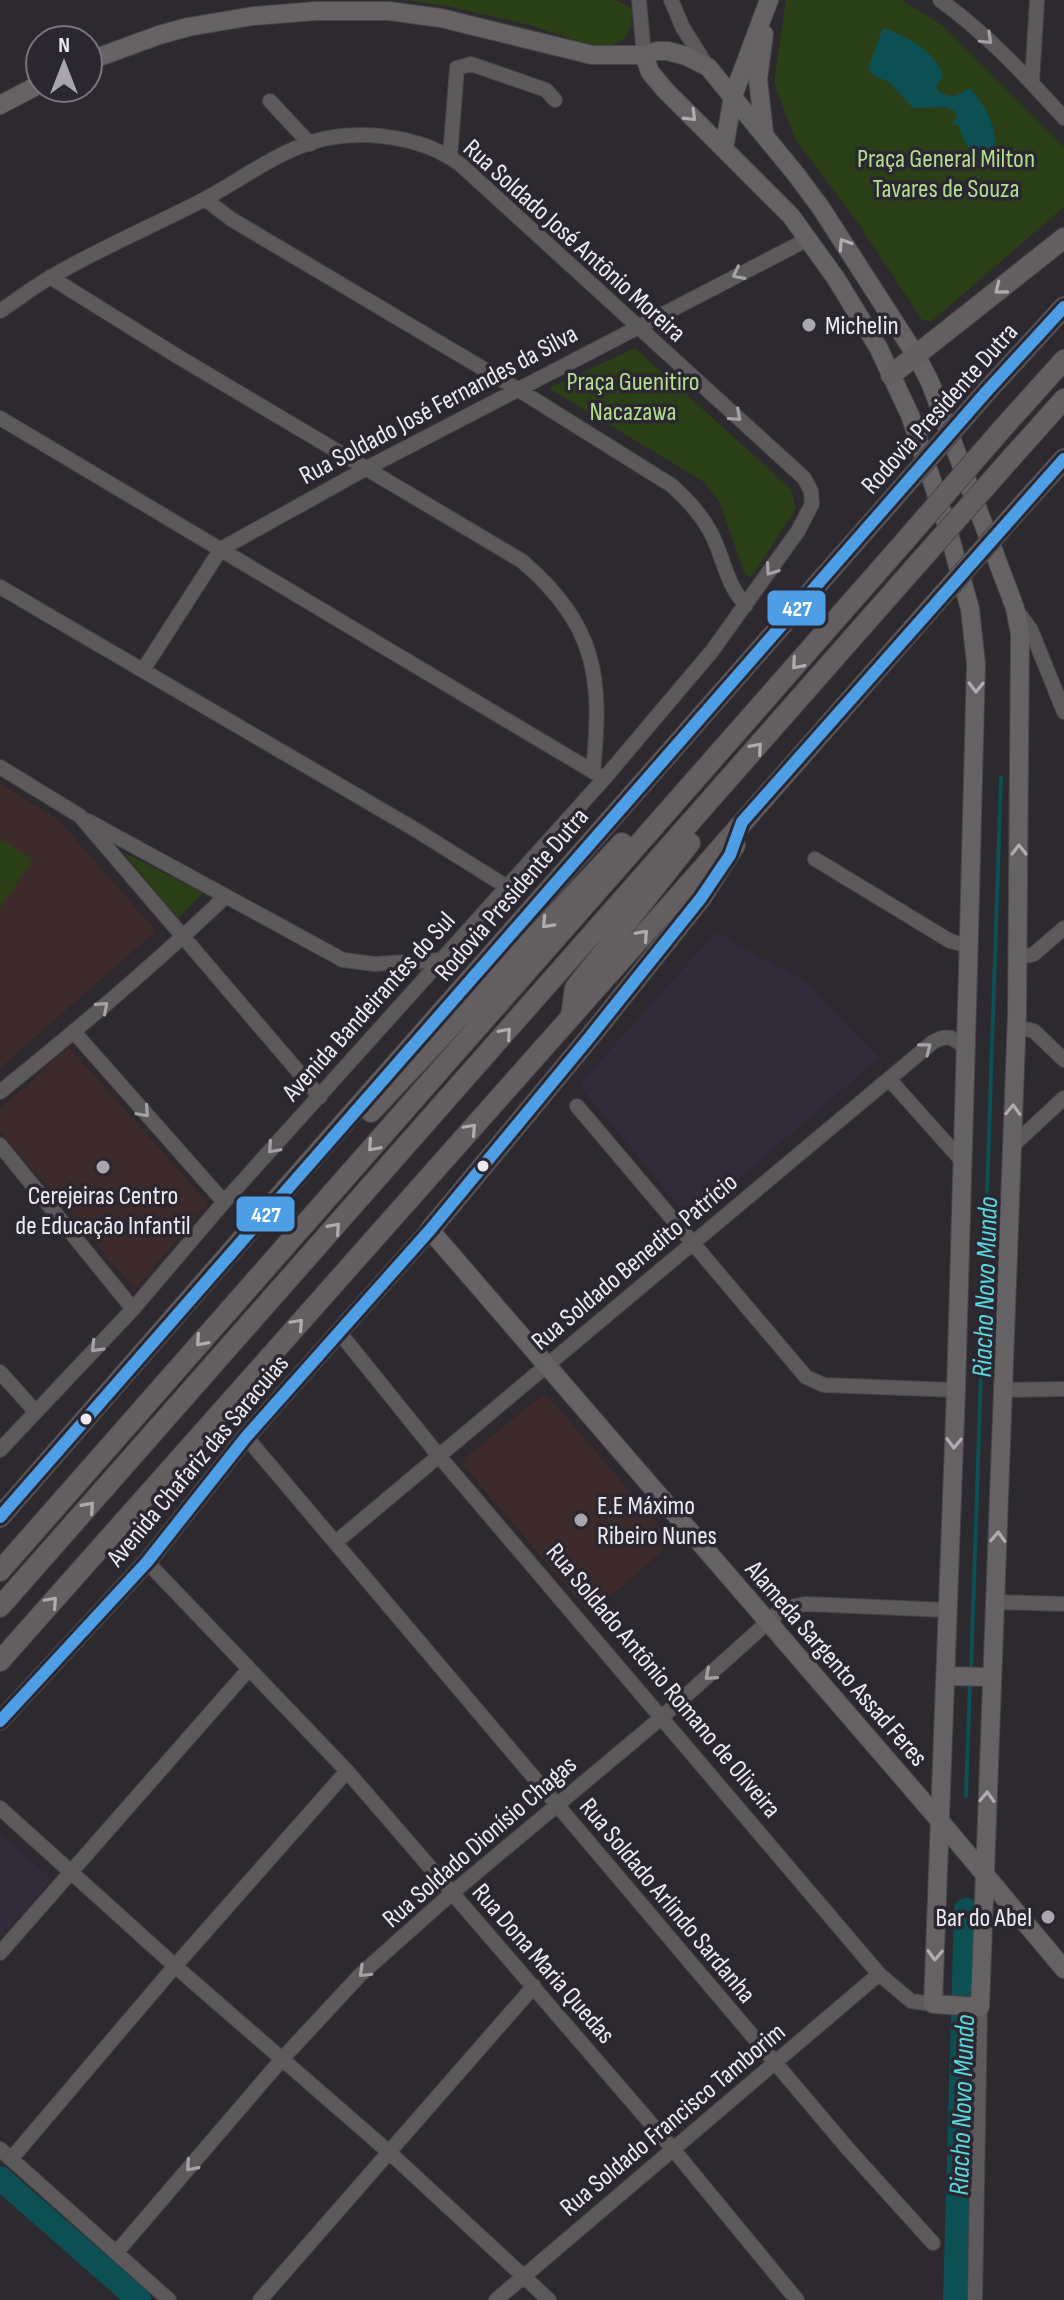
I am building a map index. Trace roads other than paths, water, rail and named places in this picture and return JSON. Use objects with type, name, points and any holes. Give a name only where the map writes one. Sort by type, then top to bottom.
[{"type":"highway","points":[[891,375],[1064,238]]},
{"type":"highway","name":"Rodovia Presidente Dutra","points":[[0,1517],[1064,307]]},
{"type":"highway","points":[[0,1571],[1064,360]]},
{"type":"highway","points":[[0,1607],[1064,399]]},
{"type":"highway","points":[[0,1661],[1064,459]]},
{"type":"highway","points":[[290,1184],[321,1165],[656,807],[684,794]]},
{"type":"highway","points":[[571,1016],[575,988],[697,835],[706,807]]},
{"type":"highway","points":[[430,1230],[701,898],[730,855],[742,822]]},
{"type":"main road","points":[[104,55],[188,27],[314,5],[441,18],[592,55],[644,55],[668,51],[686,56],[708,67],[821,208],[917,357],[936,399],[1015,608],[1020,634],[1016,1027],[1004,1390],[995,1602],[988,1677],[977,2007]]},
{"type":"main road","points":[[724,149],[733,96],[768,5]]},
{"type":"main road","points":[[764,135],[758,79],[768,5]]},
{"type":"main road","points":[[644,55],[655,80],[786,211],[835,277],[878,347],[910,415],[946,523],[970,609],[976,654],[963,1162],[947,1610],[951,1676],[940,1821],[938,2004]]},
{"type":"main road","points":[[0,105],[24,92]]},
{"type":"main road","points":[[761,185],[776,187],[785,184],[795,173]]},
{"type":"main road","points":[[808,239],[822,243],[842,271],[864,275]]},
{"type":"main road","name":"Avenida Chafariz das Saracuias","points":[[0,1721],[147,1562],[246,1437],[430,1230]]},
{"type":"main road","name":"Alameda Sargento Assad Feres","points":[[430,1230],[1064,1969]]},
{"type":"main road","points":[[951,1676],[988,1677]]},
{"type":"main road","name":"Rua Soldado Antônio Romano de Oliveira","points":[[938,2004],[977,2007]]},
{"type":"street","points":[[639,0],[644,55]]},
{"type":"street","points":[[671,0],[683,28],[708,67]]},
{"type":"street","points":[[940,0],[964,17],[1032,82],[1064,118]]},
{"type":"street","points":[[1032,82],[1037,0]]},
{"type":"street","points":[[450,156],[457,68],[471,64],[546,90],[555,100]]},
{"type":"street","points":[[270,101],[310,144]]},
{"type":"street","name":"Rua Soldado José Antônio Moreira","points":[[0,311],[50,277],[205,199],[289,152],[331,137],[357,135],[387,137],[422,145],[450,156],[804,478],[811,491],[812,504]]},
{"type":"street","points":[[205,199],[231,219],[519,390],[671,485],[693,505],[712,534],[734,593],[746,605]]},
{"type":"street","name":"Rua Soldado José Fernandes da Silva","points":[[143,670],[221,549],[367,468],[808,239]]},
{"type":"street","points":[[50,277],[522,561],[539,576],[570,614],[592,660],[598,726],[598,775]]},
{"type":"street","points":[[0,418],[598,775]]},
{"type":"street","name":"Avenida Bandeirantes do Sul","points":[[0,1450],[133,1309],[224,1202],[507,887],[598,775],[712,651],[798,531],[812,504]]},
{"type":"street","points":[[0,587],[416,830],[507,887]]},
{"type":"street","points":[[1015,608],[1031,630],[1064,712]]},
{"type":"street","points":[[0,767],[80,816],[343,960],[375,964],[440,960]]},
{"type":"street","points":[[80,816],[320,1097]]},
{"type":"street","points":[[815,859],[950,941],[969,946]]},
{"type":"street","points":[[0,1092],[74,1032],[225,897]]},
{"type":"street","points":[[1017,958],[1034,954],[1064,928]]},
{"type":"street","points":[[1016,1027],[1034,1031],[1064,1060]]},
{"type":"street","points":[[74,1032],[224,1202]]},
{"type":"street","name":"Rua Soldado Benedito Patrício","points":[[336,1542],[942,1037],[953,1037],[966,1049]]},
{"type":"street","points":[[889,1079],[963,1162]]},
{"type":"street","points":[[1012,1146],[1064,1098]]},
{"type":"street","points":[[577,1106],[798,1370],[814,1382],[836,1386],[956,1390]]},
{"type":"street","points":[[0,1145],[133,1309]]},
{"type":"street","name":"Rua Soldado Antônio Romano de Oliveira","points":[[339,1332],[439,1456],[879,1974],[911,2001],[938,2004]]},
{"type":"street","points":[[0,1372],[35,1411]]},
{"type":"street","points":[[1004,1390],[1064,1389]]},
{"type":"street","name":"Rua Soldado Arlindo Sardanha","points":[[246,1437],[849,2150],[933,2243]]},
{"type":"street","name":"Rua Dona Maria Quedas","points":[[147,1562],[347,1771],[672,2148],[797,2300]]},
{"type":"street","points":[[995,1602],[1064,1604]]},
{"type":"street","name":"Rua Soldado Dionísio Chagas","points":[[116,2253],[283,2058],[361,1974],[785,1608],[806,1604],[947,1610]]},
{"type":"street","points":[[0,1953],[249,1669]]},
{"type":"street","points":[[169,2300],[6,2154],[347,1771]]},
{"type":"street","points":[[0,1808],[390,2153],[549,2300]]},
{"type":"street","name":"Rua Soldado Francisco Tamborim","points":[[496,2300],[879,1974]]},
{"type":"street","points":[[260,2300],[534,1986]]},
{"type":"street","points":[[975,2300],[977,2007]]},
{"type":"water","points":[[883,28],[910,40],[934,59],[943,76],[936,86],[940,93],[954,97],[970,88],[982,104],[994,130],[993,159],[979,156],[970,149],[959,126],[952,123],[956,112],[946,107],[913,108],[889,82],[872,75],[869,66]]},
{"type":"waterway","name":"Riacho Novo Mundo","points":[[971,1671],[1001,778]]},
{"type":"waterway","name":"Riacho Novo Mundo","points":[[966,1796],[970,1680]]},
{"type":"waterway","name":"Riacho Novo Mundo","points":[[955,2300],[966,1910]]},
{"type":"waterway","points":[[0,2178],[139,2300]]},
{"type":"place","name":"Michelin","points":[[809,325]]},
{"type":"place","name":"Cerejeiras Centro de Educação Infantil","points":[[103,1167]]},
{"type":"place","name":"E.E Máximo Ribeiro Nunes","points":[[581,1520]]},
{"type":"place","name":"Bar do Abel","points":[[1048,1917]]},
{"type":"park label","name":"Praça General Milton Tavares de Souza","points":[[946,173]]},
{"type":"park label","name":"Praça Guenitiro Nacazawa","points":[[633,396]]}]
